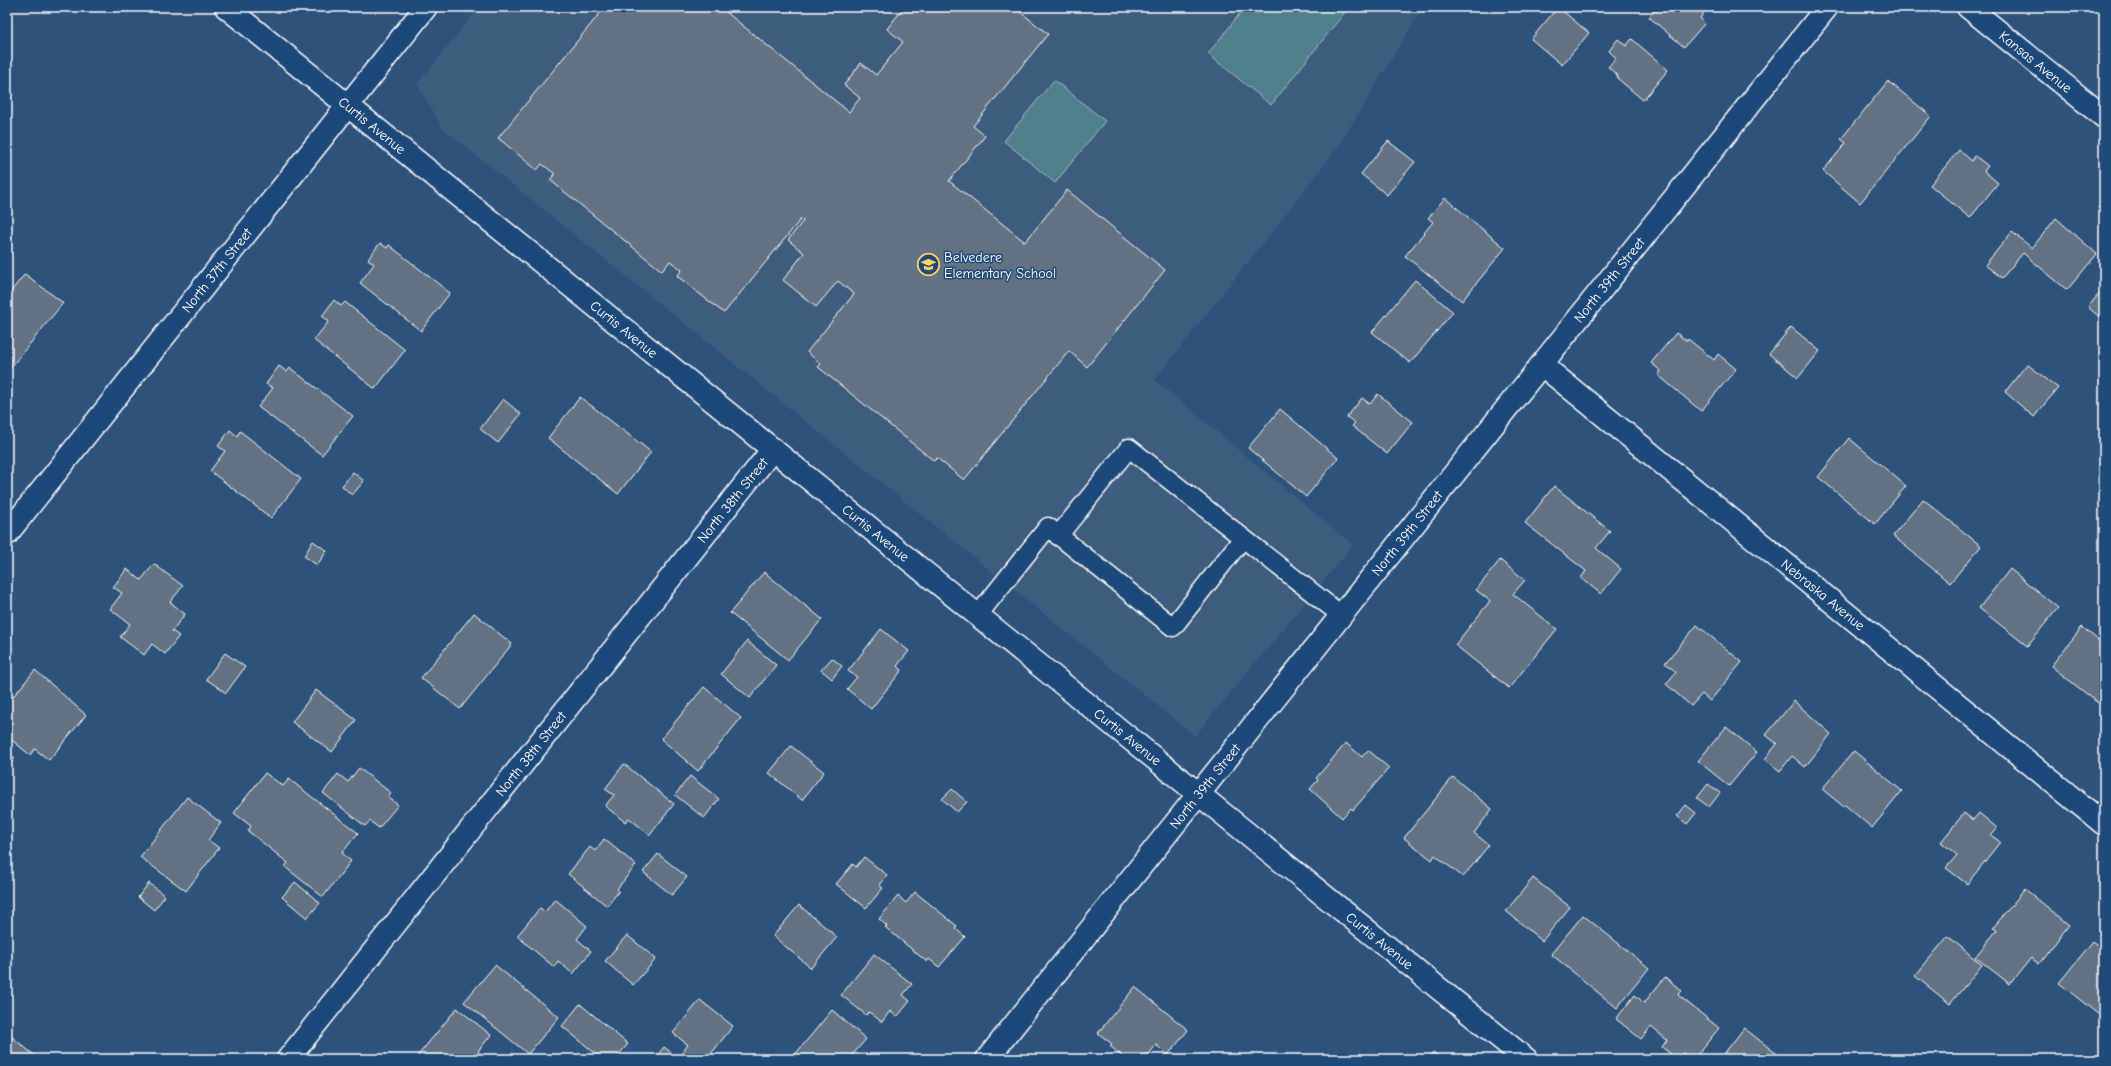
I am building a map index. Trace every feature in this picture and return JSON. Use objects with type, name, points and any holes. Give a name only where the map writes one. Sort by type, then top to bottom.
[{"type":"street","name":"Curtis Avenue","points":[[226,7],[1526,1059]]},
{"type":"street","name":"North 37th Street","points":[[7,534],[426,7]]},
{"type":"street","name":"North 39th Street","points":[[987,1059],[1827,7]]},
{"type":"street","name":"Kansas Avenue","points":[[1968,7],[2104,117]]},
{"type":"street","name":"Nebraska Avenue","points":[[1542,365],[2104,824]]},
{"type":"street","name":"North 38th Street","points":[[288,1059],[773,449]]},
{"type":"lane","points":[[1058,536],[1129,448],[1341,615]]},
{"type":"lane","points":[[978,615],[1048,527],[1173,627],[1243,538]]},
{"type":"shaded area","name":"Belvedere Elementary School","points":[[479,7],[1423,7],[1337,149],[1155,380],[1353,545],[1195,736],[442,128],[417,84]]},
{"type":"green space","points":[[1245,7],[1349,7],[1271,105],[1208,54]]},
{"type":"green space","points":[[1054,80],[1105,121],[1055,183],[1004,141]]},
{"type":"building","points":[[605,7],[720,7],[849,112],[860,98],[844,85],[861,63],[876,75],[903,42],[887,29],[904,7],[1014,7],[1048,34],[973,126],[985,136],[949,181],[1025,242],[1067,190],[1165,270],[1087,367],[1069,351],[964,480],[937,458],[934,461],[818,367],[821,364],[807,352],[854,294],[838,281],[816,307],[783,280],[804,253],[788,240],[803,221],[801,219],[724,313],[677,276],[682,270],[670,261],[662,271],[550,180],[555,174],[542,164],[537,170],[498,138]]},
{"type":"building","points":[[1558,7],[1589,33],[1562,65],[1531,39]]},
{"type":"building","points":[[1657,7],[1702,7],[1706,10],[1700,18],[1705,23],[1684,47],[1649,17]]},
{"type":"building","points":[[1618,39],[1626,46],[1632,39],[1668,70],[1643,100],[1617,78],[1618,76],[1608,67],[1616,58],[1609,51]]},
{"type":"building","points":[[1888,81],[1931,116],[1860,203],[1823,171],[1846,143],[1841,139]]},
{"type":"building","points":[[1388,141],[1415,162],[1387,195],[1361,174]]},
{"type":"building","points":[[1959,150],[1972,161],[1975,156],[1988,166],[1984,171],[1998,183],[1970,218],[1930,185]]},
{"type":"building","points":[[1445,198],[1505,248],[1462,301],[1405,256],[1433,222],[1428,218]]},
{"type":"building","points":[[2056,218],[2097,254],[2067,290],[2023,253],[2002,278],[1985,265],[2012,232],[2032,248]]},
{"type":"building","points":[[380,243],[387,248],[389,245],[450,293],[421,331],[360,283],[374,264],[368,259]]},
{"type":"building","points":[[25,274],[63,303],[7,372],[7,296]]},
{"type":"building","points":[[1415,280],[1453,312],[1410,363],[1372,332]]},
{"type":"building","points":[[2104,288],[2104,321],[2088,307]]},
{"type":"building","points":[[334,300],[341,306],[345,302],[405,350],[375,389],[314,340],[329,321],[322,316]]},
{"type":"building","points":[[1791,327],[1820,351],[1798,378],[1769,354]]},
{"type":"building","points":[[1676,333],[1687,341],[1688,339],[1714,360],[1718,354],[1736,369],[1701,411],[1658,375],[1661,371],[1651,363]]},
{"type":"building","points":[[2027,364],[2058,388],[2034,417],[2005,392]]},
{"type":"building","points":[[279,366],[287,372],[290,368],[353,416],[322,455],[258,407],[273,388],[266,384]]},
{"type":"building","points":[[1378,394],[1413,422],[1387,454],[1352,426],[1355,423],[1347,417],[1362,398],[1370,404]]},
{"type":"building","points":[[580,397],[651,452],[618,494],[548,438]]},
{"type":"building","points":[[503,399],[521,414],[498,443],[480,429]]},
{"type":"building","points":[[1280,409],[1338,458],[1306,497],[1248,448]]},
{"type":"building","points":[[230,430],[237,436],[240,431],[301,479],[271,518],[210,471],[225,451],[218,446]]},
{"type":"building","points":[[1849,438],[1906,486],[1875,524],[1818,477]]},
{"type":"building","points":[[353,472],[364,481],[352,495],[342,486]]},
{"type":"building","points":[[1554,486],[1610,531],[1596,548],[1621,569],[1601,594],[1581,578],[1586,571],[1525,523]]},
{"type":"building","points":[[1923,499],[1981,546],[1950,583],[1893,536]]},
{"type":"building","points":[[313,541],[327,551],[317,565],[304,556]]},
{"type":"building","points":[[1500,560],[1525,580],[1513,594],[1557,629],[1509,688],[1455,645],[1490,601],[1476,590]]},
{"type":"building","points":[[154,564],[183,586],[170,602],[185,614],[172,631],[179,636],[165,654],[152,644],[144,655],[120,637],[130,624],[110,609],[122,593],[113,587],[127,569],[141,580]]},
{"type":"building","points":[[2010,569],[2058,608],[2027,646],[1979,608]]},
{"type":"building","points":[[764,572],[822,619],[788,660],[730,613]]},
{"type":"building","points":[[474,613],[512,644],[460,709],[421,678]]},
{"type":"building","points":[[1697,625],[1742,662],[1710,701],[1702,694],[1691,706],[1666,684],[1676,672],[1665,663]]},
{"type":"building","points":[[2082,627],[2104,645],[2104,704],[2102,706],[2051,666]]},
{"type":"building","points":[[881,629],[909,651],[897,666],[902,670],[871,709],[847,689],[857,677],[848,671]]},
{"type":"building","points":[[747,641],[776,665],[750,698],[721,674]]},
{"type":"building","points":[[225,653],[245,667],[226,693],[206,679]]},
{"type":"building","points":[[832,658],[842,666],[832,679],[821,670]]},
{"type":"building","points":[[35,670],[86,715],[49,760],[35,749],[30,755],[7,736],[7,704]]},
{"type":"building","points":[[704,687],[741,718],[698,771],[661,739]]},
{"type":"building","points":[[316,690],[356,720],[332,752],[292,722]]},
{"type":"building","points":[[1794,701],[1831,734],[1805,767],[1792,756],[1780,771],[1765,759],[1777,744],[1766,735]]},
{"type":"building","points":[[1726,727],[1757,752],[1729,786],[1698,761]]},
{"type":"building","points":[[1346,743],[1362,757],[1368,750],[1389,768],[1353,810],[1351,808],[1342,818],[1310,789],[1318,780],[1316,778]]},
{"type":"building","points":[[791,746],[824,772],[802,800],[769,773]]},
{"type":"building","points":[[1854,751],[1902,791],[1872,828],[1845,805],[1844,807],[1822,789]]},
{"type":"building","points":[[7,752],[15,758],[7,768]]},
{"type":"building","points":[[624,764],[674,804],[650,835],[629,818],[625,822],[605,806],[614,795],[605,789]]},
{"type":"building","points":[[359,768],[391,793],[388,797],[398,805],[379,828],[370,821],[365,826],[323,793],[338,774],[348,782]]},
{"type":"building","points":[[265,773],[283,786],[289,779],[358,833],[342,853],[351,861],[323,897],[285,867],[288,863],[248,831],[251,826],[234,813]]},
{"type":"building","points":[[690,776],[719,799],[704,818],[675,795]]},
{"type":"building","points":[[1453,777],[1492,809],[1474,833],[1489,845],[1463,877],[1435,855],[1432,860],[1404,838]]},
{"type":"building","points":[[1708,784],[1720,793],[1709,807],[1697,798]]},
{"type":"building","points":[[952,789],[967,802],[957,812],[942,799]]},
{"type":"building","points":[[187,797],[221,823],[208,840],[219,848],[186,891],[140,857]]},
{"type":"building","points":[[1686,805],[1696,813],[1687,824],[1677,816]]},
{"type":"building","points":[[1964,813],[1973,820],[1979,813],[1997,828],[1991,835],[2000,842],[1967,884],[1946,868],[1957,855],[1941,842]]},
{"type":"building","points":[[604,839],[636,865],[617,889],[619,891],[607,906],[568,874],[590,847],[595,851]]},
{"type":"building","points":[[658,854],[687,877],[672,895],[643,872]]},
{"type":"building","points":[[864,857],[887,875],[879,885],[883,888],[866,908],[836,884],[853,864],[856,867]]},
{"type":"building","points":[[1533,878],[1570,907],[1542,941],[1506,911]]},
{"type":"building","points":[[295,882],[320,903],[307,918],[282,897]]},
{"type":"building","points":[[149,883],[165,896],[154,910],[138,897]]},
{"type":"building","points":[[2025,889],[2069,925],[2039,964],[2031,958],[2010,984],[1975,957],[1997,930],[1993,928]]},
{"type":"building","points":[[915,892],[957,926],[955,928],[965,937],[939,967],[929,959],[927,962],[885,927],[887,926],[879,919],[898,896],[906,903]]},
{"type":"building","points":[[555,899],[587,926],[577,939],[591,951],[573,974],[558,961],[554,967],[517,936],[540,908],[545,912]]},
{"type":"building","points":[[799,905],[837,937],[811,968],[773,936]]},
{"type":"building","points":[[1583,915],[1649,968],[1617,1008],[1551,954]]},
{"type":"building","points":[[627,935],[656,959],[633,985],[605,961]]},
{"type":"building","points":[[1948,936],[1982,965],[1950,1004],[1915,976]]},
{"type":"building","points":[[2092,942],[2104,951],[2104,1019],[2059,983]]},
{"type":"building","points":[[874,954],[912,984],[903,995],[910,1001],[897,1017],[890,1011],[882,1022],[869,1012],[866,1015],[841,995]]},
{"type":"building","points":[[495,965],[559,1017],[528,1054],[464,1002]]},
{"type":"building","points":[[1665,977],[1682,991],[1678,995],[1719,1028],[1694,1059],[1690,1059],[1683,1053],[1677,1059],[1662,1047],[1667,1040],[1651,1027],[1641,1039],[1616,1019],[1635,995],[1644,1003]]},
{"type":"building","points":[[1135,987],[1188,1030],[1168,1055],[1156,1045],[1145,1059],[1125,1059],[1110,1046],[1112,1044],[1098,1033]]},
{"type":"building","points":[[700,1000],[733,1026],[707,1059],[691,1059],[682,1052],[688,1045],[673,1033]]},
{"type":"building","points":[[580,1004],[628,1044],[615,1059],[602,1059],[562,1026]]},
{"type":"building","points":[[457,1008],[491,1035],[478,1051],[487,1059],[415,1059]]},
{"type":"building","points":[[832,1010],[866,1039],[849,1059],[795,1059],[793,1057]]},
{"type":"building","points":[[1744,1028],[1783,1059],[1720,1059]]},
{"type":"building","points":[[7,1033],[39,1059],[7,1059]]},
{"type":"building","points":[[664,1047],[679,1059],[658,1059],[656,1057]]},
{"type":"building","points":[[1433,1052],[1442,1059],[1427,1059]]},
{"type":"place","name":"Belvedere Elementary School","points":[[929,265]]}]
